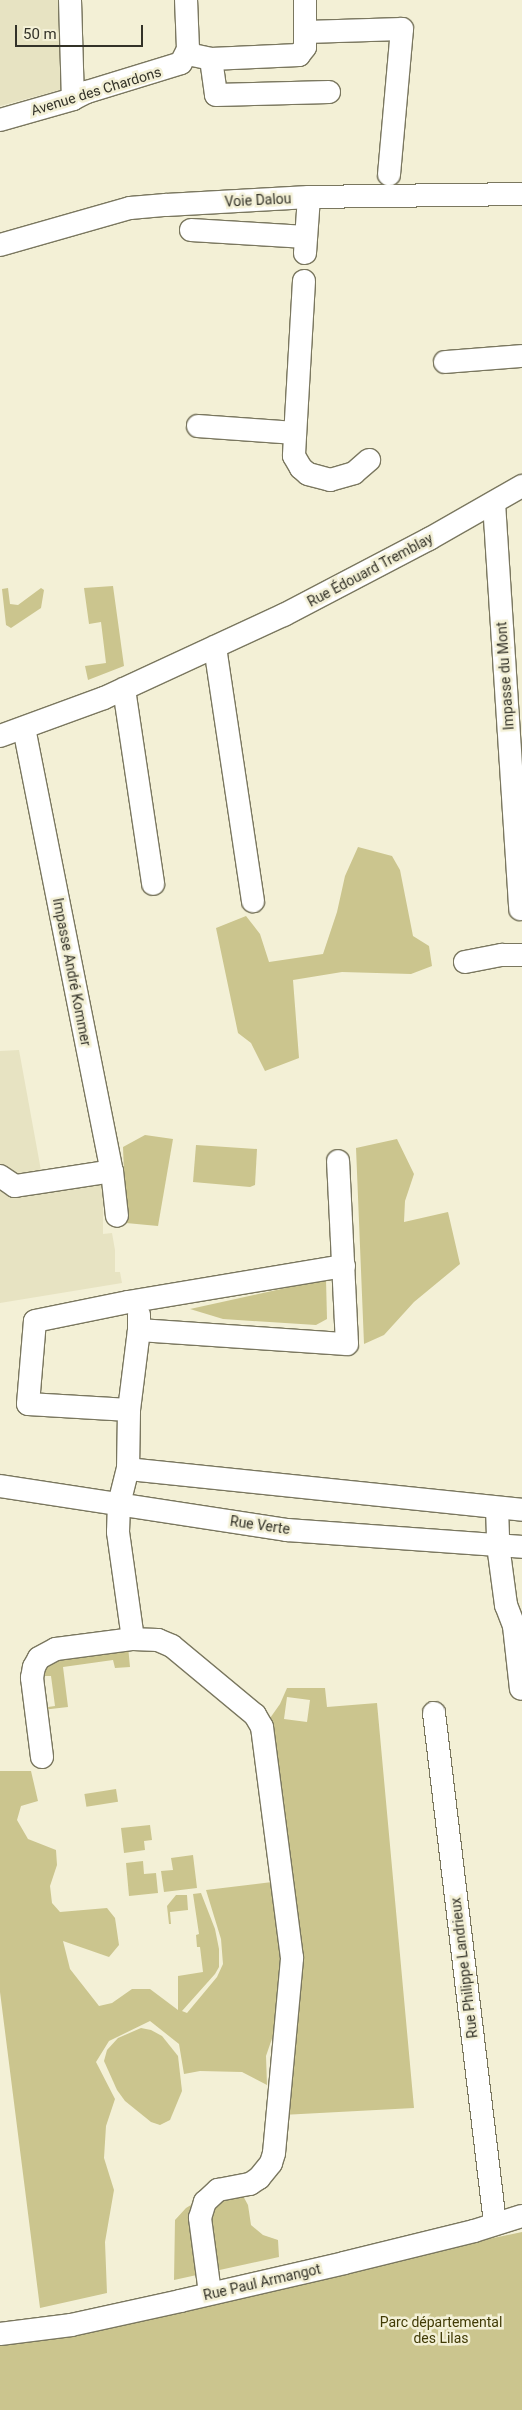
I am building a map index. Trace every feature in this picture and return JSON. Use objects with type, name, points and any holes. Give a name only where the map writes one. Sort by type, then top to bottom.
[{"type":"street","points":[[70,0],[73,99]]},
{"type":"street","points":[[186,0],[188,54],[211,59],[299,55],[305,46],[305,0]]},
{"type":"street","points":[[306,32],[402,29],[389,174]]},
{"type":"street","name":"Avenue des Chardons","points":[[0,120],[73,99],[87,92],[172,68],[181,63],[188,54]]},
{"type":"street","points":[[211,59],[216,95],[329,92]]},
{"type":"street","name":"Voie Dalou","points":[[0,245],[130,208],[309,198],[359,203],[400,203],[522,194]]},
{"type":"street","points":[[191,230],[306,245],[309,198]]},
{"type":"street","points":[[304,281],[294,456],[301,468],[317,478],[336,479],[348,475],[369,460]]},
{"type":"street","points":[[446,362],[522,356]]},
{"type":"street","points":[[198,426],[295,433]]},
{"type":"street","name":"Rue Édouard Tremblay","points":[[0,736],[124,689],[284,615],[494,503],[522,486]]},
{"type":"street","name":"Impasse du Mont","points":[[494,503],[520,909]]},
{"type":"street","points":[[215,647],[253,901]]},
{"type":"street","points":[[124,689],[153,884]]},
{"type":"street","name":"Impasse André Kommer","points":[[24,728],[112,1171],[118,1216]]},
{"type":"street","points":[[465,962],[502,955],[522,955]]},
{"type":"street","points":[[139,1330],[347,1344],[338,1161]]},
{"type":"street","points":[[0,1176],[15,1186],[112,1171]]},
{"type":"street","points":[[129,1410],[28,1404],[35,1321],[344,1266]]},
{"type":"street","points":[[133,1639],[118,1532],[120,1504],[128,1469],[129,1410],[139,1330],[138,1302]]},
{"type":"street","points":[[128,1469],[522,1510]]},
{"type":"street","name":"Rue Verte","points":[[0,1486],[288,1530],[522,1547]]},
{"type":"street","points":[[498,1508],[498,1545],[506,1605],[514,1626],[521,1689]]},
{"type":"street","points":[[42,1757],[32,1678],[34,1667],[39,1658],[56,1648],[133,1639],[158,1640],[172,1646],[255,1715],[262,1727],[292,1958],[274,2153],[271,2163],[259,2178],[250,2184],[218,2190],[205,2202],[200,2218],[210,2294]]},
{"type":"street","name":"Rue Philippe Landrieux","points":[[434,1713],[495,2224]]},
{"type":"street","name":"Rue Paul Armangot","points":[[0,2334],[71,2325],[210,2294],[474,2231],[522,2216]]},
{"type":"shaded area","points":[[0,0],[63,0],[67,88],[0,106]]},
{"type":"shaded area","points":[[19,1050],[44,1187],[103,1182],[103,1234],[112,1233],[115,1250],[115,1272],[120,1272],[122,1283],[0,1303],[0,1051]]},
{"type":"green space","points":[[113,586],[124,666],[88,680],[85,666],[106,663],[101,622],[89,624],[84,588]]},
{"type":"green space","points":[[8,588],[10,604],[18,605],[41,588],[44,590],[41,608],[11,628],[6,625],[2,589]]},
{"type":"green space","points":[[358,847],[392,856],[400,870],[413,936],[429,946],[432,966],[411,974],[342,972],[293,980],[299,1058],[265,1071],[251,1043],[238,1033],[216,928],[246,916],[260,934],[269,962],[323,954],[337,912],[345,876]]},
{"type":"green space","points":[[145,1135],[173,1139],[158,1226],[126,1223],[123,1147]]},
{"type":"green space","points":[[397,1139],[414,1174],[405,1201],[404,1222],[448,1212],[460,1264],[414,1302],[384,1335],[364,1344],[356,1148]]},
{"type":"green space","points":[[196,1145],[257,1149],[255,1185],[250,1187],[193,1182]]},
{"type":"green space","points":[[326,1279],[327,1319],[316,1325],[223,1319],[190,1309]]},
{"type":"green space","points":[[128,1646],[130,1667],[115,1668],[113,1660],[63,1667],[68,1707],[42,1710],[41,1708],[55,1706],[51,1676],[38,1676],[42,1662]]},
{"type":"green space","points":[[287,1688],[325,1688],[327,1707],[377,1703],[414,2108],[282,2115],[296,1975],[268,1721],[280,1704]],"holes":[[[287,1697],[310,1700],[307,1722],[284,1719]]]},
{"type":"green space","points":[[0,1771],[31,1771],[38,1801],[21,1806],[17,1820],[28,1839],[56,1850],[57,1865],[50,1886],[52,1903],[60,1912],[107,1908],[115,1918],[119,1945],[109,1957],[63,1941],[70,1969],[99,2006],[112,2003],[132,1989],[150,1989],[178,2010],[178,1976],[203,1972],[200,1947],[197,1947],[196,1935],[199,1934],[193,1894],[201,1893],[215,1929],[219,1949],[219,1967],[182,2011],[187,2013],[217,1977],[223,1964],[221,1939],[206,1890],[272,1882],[283,1952],[278,2021],[266,2056],[267,2085],[242,2072],[200,2071],[184,2074],[179,2044],[150,2021],[109,2041],[96,2062],[115,2099],[106,2126],[104,2158],[114,2190],[105,2242],[107,2293],[40,2308],[0,1992]]},
{"type":"green space","points":[[116,1789],[118,1802],[86,1807],[84,1794]]},
{"type":"green space","points":[[150,1825],[152,1840],[144,1841],[145,1850],[124,1853],[121,1828]]},
{"type":"green space","points":[[193,1855],[197,1888],[164,1892],[161,1871],[173,1870],[171,1858]]},
{"type":"green space","points":[[143,1861],[144,1874],[156,1873],[158,1893],[129,1896],[126,1863]]},
{"type":"green space","points":[[176,1895],[187,1895],[188,1910],[170,1912],[171,1924],[169,1924],[167,1906]]},
{"type":"green space","points":[[141,2028],[151,2030],[162,2036],[178,2056],[182,2091],[170,2120],[160,2125],[151,2122],[125,2101],[117,2090],[104,2061],[107,2050],[118,2038]]},
{"type":"green space","points":[[224,2185],[242,2194],[248,2205],[251,2225],[263,2235],[278,2240],[279,2257],[174,2280],[175,2220],[186,2208]]},
{"type":"green space","name":"Parc départemental des Lilas","points":[[522,2232],[522,2410],[0,2410],[0,2341]]}]
